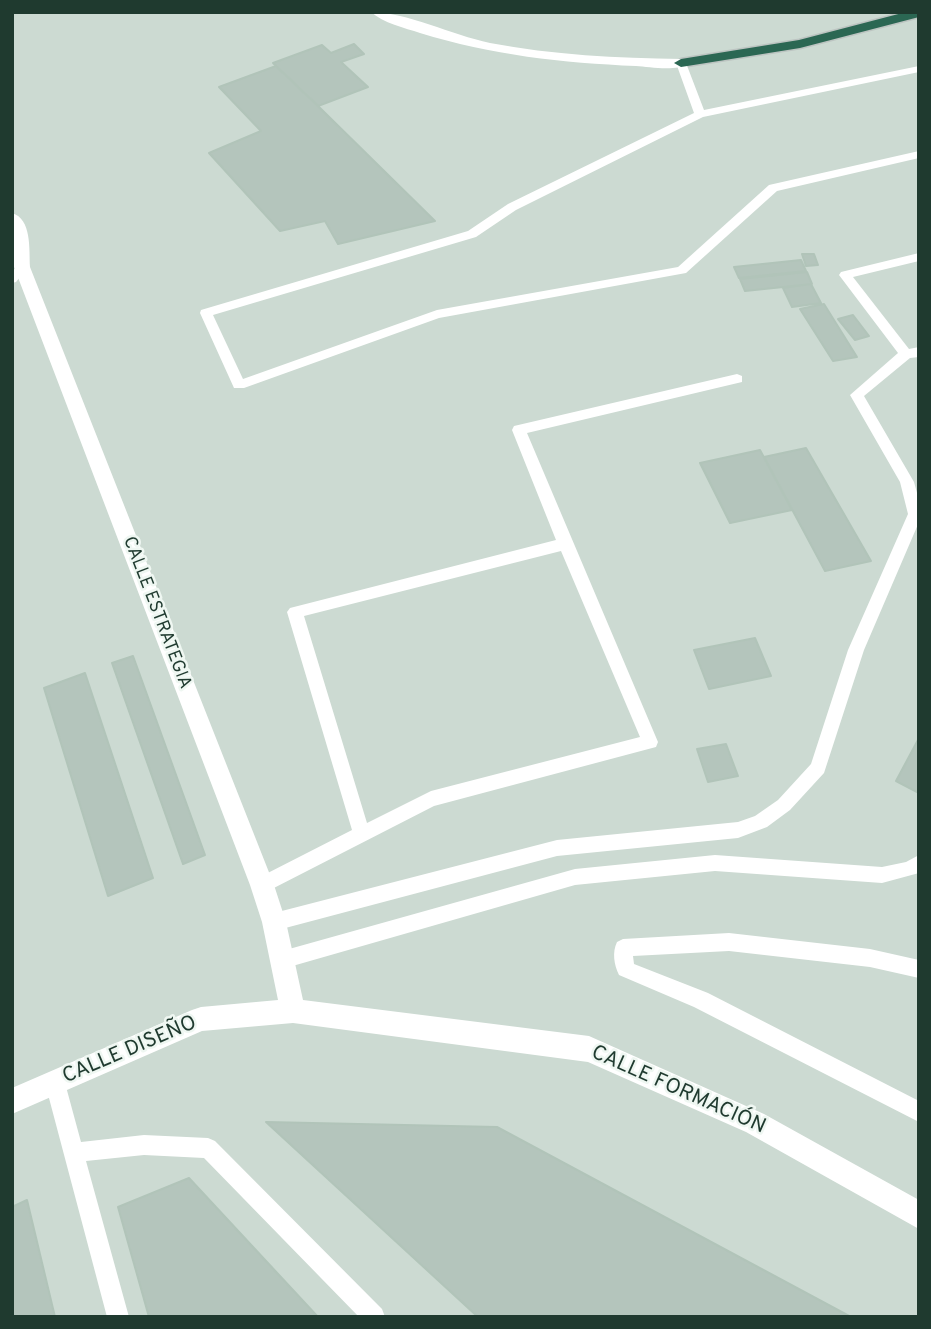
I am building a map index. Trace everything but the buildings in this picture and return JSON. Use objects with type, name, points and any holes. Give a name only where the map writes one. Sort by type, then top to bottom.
[{"type":"highway","points":[[681,63],[800,44],[919,13]]},
{"type":"street","points":[[378,12],[407,25],[487,47],[575,61],[681,63]]},
{"type":"street","name":"CALLE ESTRATEGIA","points":[[12,218],[18,224],[16,272],[262,885],[274,922],[293,1011]]},
{"type":"street","name":"CALLE DISEÑO","points":[[12,1101],[201,1019],[293,1011]]},
{"type":"street","name":"CALLE FORMACIÓN","points":[[293,1011],[589,1049],[755,1123],[919,1215]]},
{"type":"lane","points":[[681,63],[700,114]]},
{"type":"lane","points":[[919,69],[700,114],[512,207],[472,234],[206,313],[239,385],[436,314],[682,270],[773,188],[919,155]]},
{"type":"lane","points":[[274,922],[557,848],[738,830],[761,822],[785,805],[818,768],[856,650],[915,514],[907,482],[857,396],[912,353],[845,275],[919,257]]},
{"type":"lane","points":[[262,885],[431,799],[650,742],[519,430],[737,379]]},
{"type":"lane","points":[[362,834],[296,612],[565,544]]},
{"type":"lane","points":[[282,960],[575,877],[715,863],[882,875],[909,869],[919,863]]},
{"type":"lane","points":[[919,969],[870,958],[729,942],[623,948],[625,968],[701,1000],[919,1112]]},
{"type":"lane","points":[[55,1083],[76,1152],[118,1317]]},
{"type":"lane","points":[[76,1152],[144,1145],[208,1148],[374,1317]]},
{"type":"shaded area","points":[[12,12],[919,12],[919,1317],[12,1317]]}]
